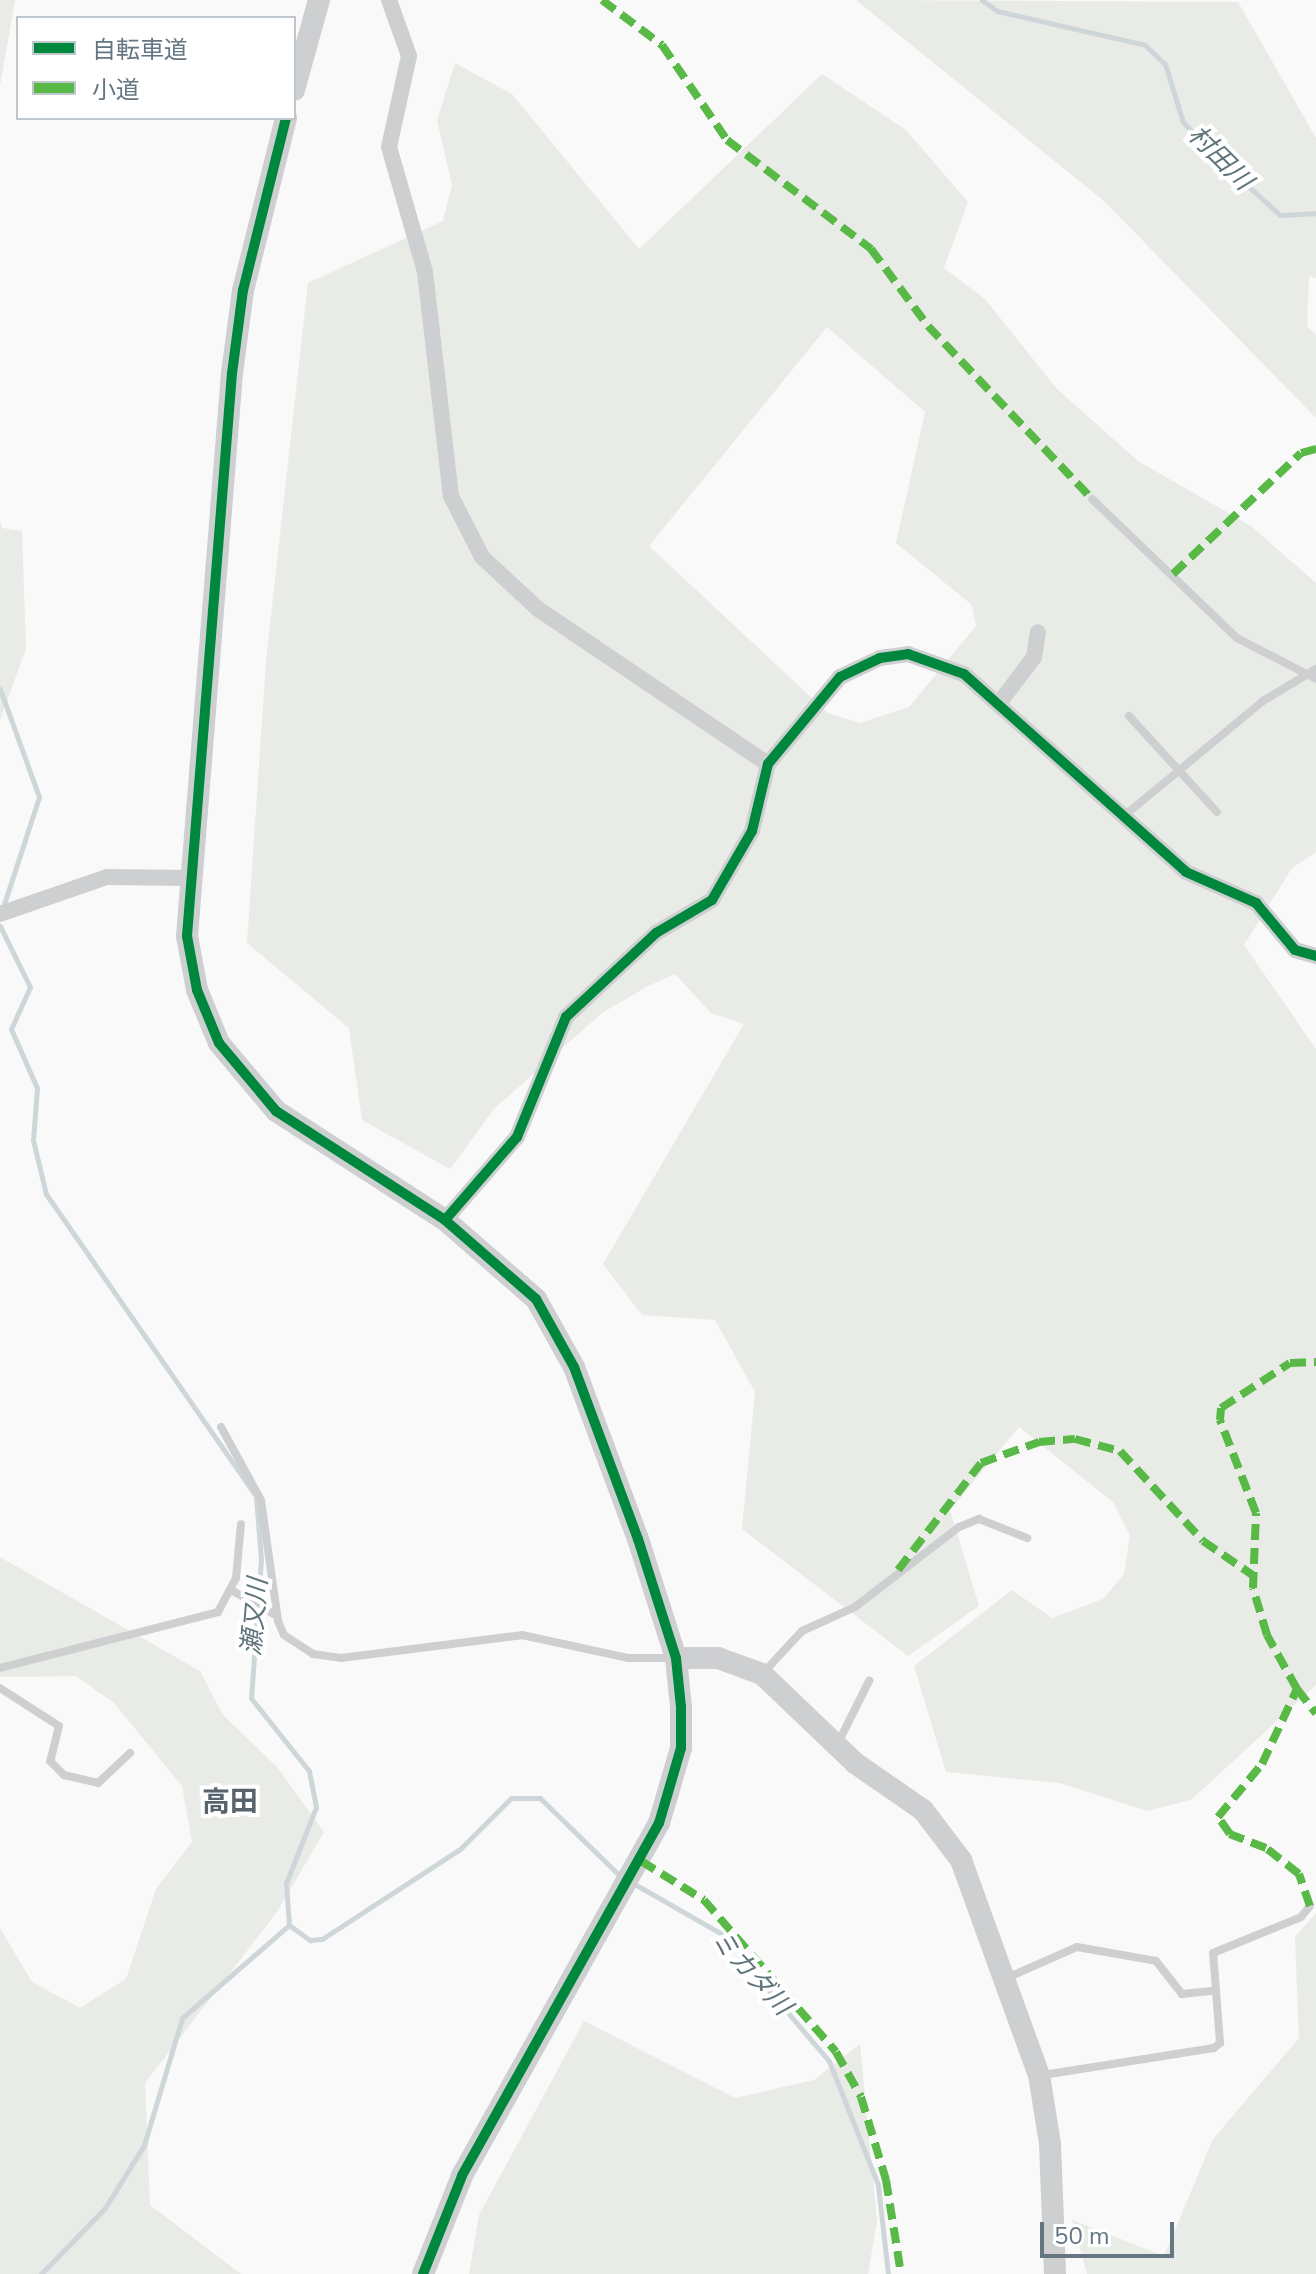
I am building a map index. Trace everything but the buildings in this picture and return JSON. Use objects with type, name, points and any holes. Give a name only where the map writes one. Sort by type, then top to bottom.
[{"type":"street","points":[[296,83],[319,0]]},
{"type":"street","points":[[389,0],[409,56],[389,147],[425,272],[451,496],[482,557],[538,609],[768,764]]},
{"type":"street","points":[[286,120],[243,290],[232,373],[187,936],[197,990],[232,1063],[276,1111],[445,1220],[522,1282],[557,1332],[676,1658],[681,1748],[659,1823],[462,2176],[423,2274]]},
{"type":"street","points":[[1000,702],[1034,657],[1038,632]]},
{"type":"street","points":[[445,1220],[517,1137],[566,1017],[656,933],[712,900],[727,882],[752,831],[768,764],[840,677],[894,654],[948,666],[1000,702],[1186,872],[1256,903],[1295,950],[1316,956]]},
{"type":"street","points":[[0,914],[107,877],[191,878]]},
{"type":"street","points":[[676,1658],[718,1658],[762,1674],[836,1746],[933,1822],[979,1897],[1009,1977],[1039,2075],[1050,2144],[1055,2274]]},
{"type":"lane","points":[[1092,499],[1237,638],[1313,674]]},
{"type":"lane","points":[[1124,816],[1173,770],[1313,674]]},
{"type":"lane","points":[[1129,716],[1173,770],[1217,812]]},
{"type":"lane","points":[[221,1427],[261,1500],[277,1616],[284,1635],[313,1654],[341,1658],[522,1635],[628,1658],[676,1658]]},
{"type":"lane","points":[[762,1674],[802,1631],[855,1607],[959,1527],[979,1519],[1027,1538]]},
{"type":"lane","points":[[0,1668],[196,1623],[218,1612],[231,1590],[241,1524]]},
{"type":"lane","points":[[231,1590],[277,1616]]},
{"type":"lane","points":[[836,1746],[869,1681]]},
{"type":"lane","points":[[0,1688],[59,1726],[50,1761],[64,1775],[98,1783],[130,1753]]},
{"type":"lane","points":[[1039,2075],[1214,2048],[1220,2043],[1209,1960],[1217,1949],[1301,1917],[1310,1906]]},
{"type":"lane","points":[[1009,1977],[1077,1947],[1156,1961],[1182,1994],[1212,1991]]},
{"type":"shaded area","points":[[0,0],[15,0],[0,86]]},
{"type":"shaded area","points":[[856,0],[1238,2],[1316,138],[1316,278],[1309,276],[1307,326],[1316,335],[1316,418],[1104,201]]},
{"type":"shaded area","points":[[455,63],[512,94],[639,249],[822,74],[906,130],[968,202],[944,268],[985,299],[1057,389],[1138,461],[1251,526],[1316,583],[1316,852],[1292,868],[1244,945],[1316,1049],[1316,1685],[1191,1800],[1147,1811],[1060,1783],[946,1772],[914,1666],[1012,1590],[1052,1618],[1103,1599],[1124,1574],[1130,1535],[1113,1502],[1019,1427],[950,1510],[979,1606],[908,1656],[742,1529],[755,1392],[715,1320],[642,1315],[603,1264],[744,1024],[711,1013],[675,974],[648,986],[602,1013],[494,1109],[450,1169],[362,1120],[349,1028],[247,943],[266,661],[308,283],[443,221],[452,185],[437,120]],"holes":[[[827,327],[925,412],[896,543],[972,605],[976,626],[909,707],[860,723],[828,713],[649,546]]]},
{"type":"shaded area","points":[[0,521],[2,528],[22,531],[26,649],[0,720]]},
{"type":"shaded area","points":[[0,1557],[200,1671],[223,1715],[277,1767],[324,1832],[277,1912],[145,2083],[150,2205],[241,2274],[0,2274],[0,1928],[32,1982],[80,2008],[126,1979],[156,1889],[192,1842],[182,1786],[114,1703],[76,1676],[0,1677]]},
{"type":"shaded area","points":[[1316,1913],[1316,2274],[1087,2274],[1072,2220],[1164,2256],[1213,2139],[1299,2038],[1295,1937]]},
{"type":"shaded area","points":[[584,2021],[735,2098],[814,2080],[860,2044],[877,2221],[868,2274],[469,2274],[479,2215]]},
{"type":"waterway","name":"村田川","points":[[982,0],[997,11],[1145,45],[1165,64],[1183,122],[1212,153],[1280,215],[1316,213]]},
{"type":"waterway","name":"瀬又川","points":[[0,689],[39,797],[2,910]]},
{"type":"waterway","name":"瀬又川","points":[[0,926],[30,987],[11,1029],[37,1088],[33,1140],[46,1194],[256,1496],[261,1559],[251,1698],[309,1771],[316,1807],[286,1883],[289,1925]]},
{"type":"waterway","name":"ミカダ川","points":[[289,1925],[310,1940],[322,1939],[460,1849],[511,1798],[540,1798],[622,1878]]},
{"type":"waterway","name":"ミカダ川","points":[[631,1882],[720,1933],[829,2061],[878,2185],[888,2274]]},
{"type":"waterway","name":"瀬又川","points":[[41,2274],[105,2208],[144,2145],[182,2018],[289,1925]]},
{"type":"marked path","points":[[602,0],[662,45],[727,140],[871,249],[928,326],[1092,499]]},
{"type":"marked path","points":[[1173,574],[1301,453],[1316,449]]},
{"type":"marked path","points":[[1310,1906],[1299,1874],[1266,1848],[1230,1834],[1218,1817],[1262,1764],[1297,1689],[1267,1635],[1253,1588],[1256,1513],[1220,1420],[1221,1408],[1290,1363],[1316,1362]]},
{"type":"marked path","points":[[898,1570],[981,1463],[1039,1442],[1075,1439],[1120,1451],[1203,1541],[1254,1576]]},
{"type":"marked path","points":[[1297,1689],[1316,1713]]},
{"type":"marked path","points":[[641,1861],[704,1900],[836,2052],[861,2097],[886,2180],[901,2274]]},
{"type":"cycle path","points":[[286,120],[243,290],[232,373],[187,936],[197,990],[219,1043],[276,1111],[445,1220],[536,1299],[574,1367],[638,1539],[676,1658],[681,1707],[681,1748],[659,1823],[462,2176],[423,2274]]},
{"type":"cycle path","points":[[445,1220],[517,1137],[566,1017],[656,933],[712,900],[752,831],[768,764],[840,677],[880,658],[908,654],[964,674],[1186,872],[1256,903],[1295,950],[1316,956]]},
{"type":"district","name":"高田","points":[[230,1802]]}]
